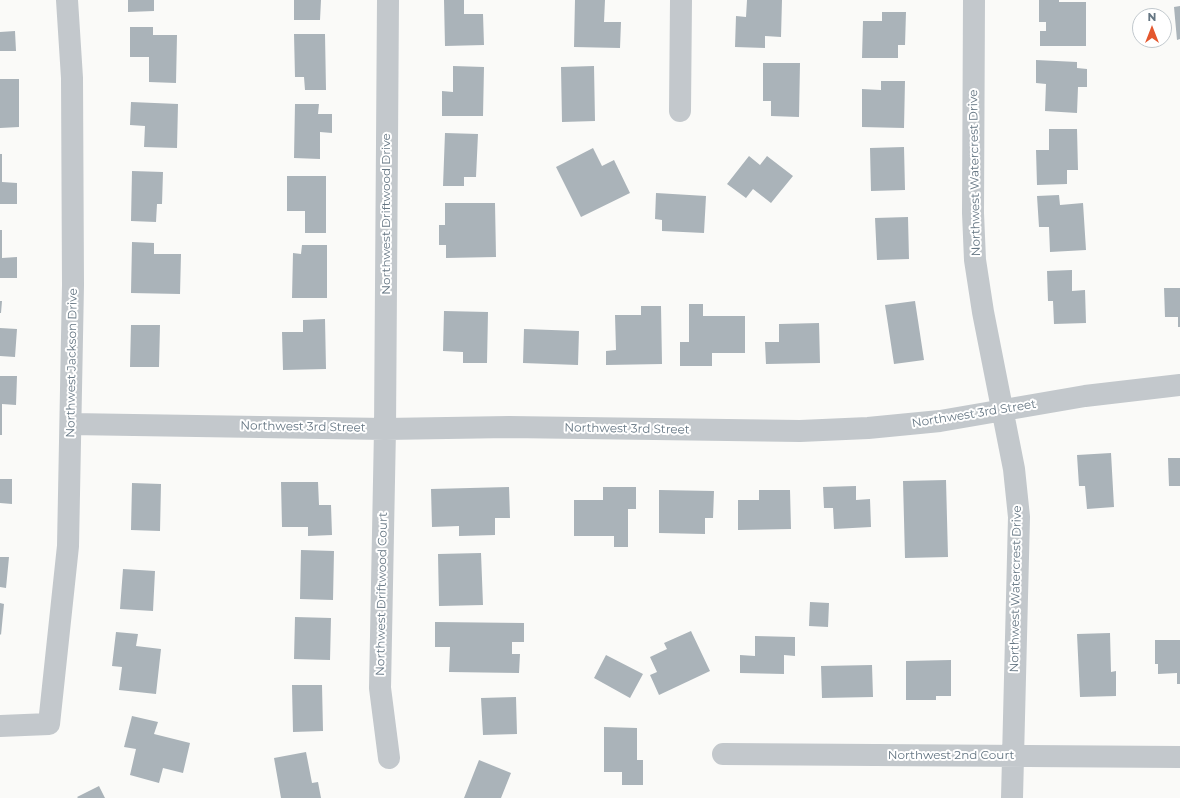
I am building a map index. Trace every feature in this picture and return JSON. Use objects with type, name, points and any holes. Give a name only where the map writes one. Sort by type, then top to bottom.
[{"type":"street","name":"Northwest Jackson Drive","points":[[0,726],[49,724],[68,546],[73,285],[72,86],[67,0]]},
{"type":"street","name":"Northwest Driftwood Drive","points":[[385,429],[388,0]]},
{"type":"street","points":[[680,112],[681,0]]},
{"type":"street","name":"Northwest Watercrest Drive","points":[[974,0],[973,212],[975,260],[983,312],[1004,410],[1014,469],[1019,517],[1012,798]]},
{"type":"street","name":"Northwest 3rd Street","points":[[71,424],[385,429],[509,427],[800,431],[868,428],[940,422],[1085,396],[1180,385]]},
{"type":"street","name":"Northwest Driftwood Court","points":[[385,429],[380,688],[389,758]]},
{"type":"street","name":"Northwest 2nd Court","points":[[723,754],[1180,757]]},
{"type":"building","points":[[128,0],[154,0],[154,11],[128,12]]},
{"type":"building","points":[[294,0],[321,0],[320,20],[294,20]]},
{"type":"building","points":[[444,0],[464,0],[464,14],[483,14],[484,45],[445,46]]},
{"type":"building","points":[[575,0],[605,0],[604,22],[621,22],[620,48],[574,47]]},
{"type":"building","points":[[747,0],[782,0],[781,37],[765,36],[765,48],[735,47],[736,16],[746,17]]},
{"type":"building","points":[[1039,0],[1086,2],[1086,46],[1040,46],[1040,31],[1046,31],[1046,22],[1039,22]]},
{"type":"building","points":[[1180,6],[1180,39],[1177,40],[1174,7]]},
{"type":"building","points":[[882,12],[906,12],[905,45],[898,45],[898,58],[862,58],[863,21],[882,21]]},
{"type":"building","points":[[130,27],[153,27],[153,35],[177,35],[176,83],[149,82],[149,57],[130,57]]},
{"type":"building","points":[[15,31],[16,51],[0,51],[0,32]]},
{"type":"building","points":[[294,34],[325,34],[326,90],[305,90],[304,77],[295,77]]},
{"type":"building","points":[[1036,60],[1077,62],[1077,68],[1087,69],[1087,87],[1078,87],[1077,113],[1045,111],[1046,84],[1036,83]]},
{"type":"building","points":[[763,63],[800,63],[799,117],[771,116],[771,101],[763,101]]},
{"type":"building","points":[[453,66],[484,67],[483,116],[442,116],[442,91],[453,92]]},
{"type":"building","points":[[594,66],[595,121],[562,122],[561,67]]},
{"type":"building","points":[[0,79],[19,79],[19,127],[0,128]]},
{"type":"building","points":[[881,81],[905,81],[904,128],[862,127],[862,89],[881,90]]},
{"type":"building","points":[[131,102],[178,104],[177,148],[144,147],[145,126],[130,125]]},
{"type":"building","points":[[295,104],[319,104],[318,114],[332,114],[332,133],[320,132],[320,159],[294,158]]},
{"type":"building","points":[[1049,129],[1077,129],[1078,170],[1067,170],[1067,184],[1037,185],[1036,150],[1049,150]]},
{"type":"building","points":[[445,133],[478,134],[476,177],[464,177],[464,186],[443,186]]},
{"type":"building","points":[[904,147],[905,190],[871,191],[870,148]]},
{"type":"building","points":[[593,148],[602,166],[614,160],[630,193],[581,217],[556,167]]},
{"type":"building","points":[[0,154],[2,154],[2,182],[17,183],[17,204],[0,204]]},
{"type":"building","points":[[749,156],[760,165],[767,156],[793,176],[771,203],[753,189],[746,198],[727,184]]},
{"type":"building","points":[[132,171],[163,172],[162,204],[157,204],[156,222],[131,221]]},
{"type":"building","points":[[287,176],[326,176],[326,233],[305,233],[305,211],[287,211]]},
{"type":"building","points":[[656,193],[706,196],[704,233],[662,231],[662,220],[655,219]]},
{"type":"building","points":[[1059,195],[1060,205],[1083,203],[1086,250],[1050,252],[1049,227],[1039,227],[1037,196]]},
{"type":"building","points":[[445,203],[495,203],[496,257],[446,258],[446,245],[439,245],[439,225],[445,225]]},
{"type":"building","points":[[908,217],[909,259],[877,260],[875,218]]},
{"type":"building","points":[[0,230],[2,230],[2,258],[17,257],[17,278],[0,278]]},
{"type":"building","points":[[132,242],[154,243],[154,254],[181,254],[180,294],[131,293]]},
{"type":"building","points":[[302,245],[327,245],[327,298],[292,298],[293,253],[301,254]]},
{"type":"building","points":[[1072,270],[1072,291],[1085,290],[1086,323],[1054,324],[1053,301],[1048,301],[1047,271]]},
{"type":"building","points":[[1164,288],[1180,288],[1180,327],[1178,327],[1178,317],[1165,317]]},
{"type":"building","points":[[0,301],[2,301],[1,313],[0,313]]},
{"type":"building","points":[[915,301],[924,360],[894,364],[885,305]]},
{"type":"building","points":[[689,304],[703,304],[703,316],[745,316],[745,353],[712,353],[712,366],[680,366],[680,342],[689,342]]},
{"type":"building","points":[[641,306],[661,306],[662,364],[606,365],[606,351],[616,350],[615,315],[641,315]]},
{"type":"building","points":[[444,311],[488,312],[487,363],[463,363],[463,352],[443,351]]},
{"type":"building","points":[[325,319],[326,369],[283,370],[282,332],[303,332],[303,320]]},
{"type":"building","points":[[819,323],[820,363],[766,364],[765,342],[779,342],[779,324]]},
{"type":"building","points":[[131,325],[160,325],[159,367],[130,367]]},
{"type":"building","points":[[0,328],[17,329],[15,357],[0,356]]},
{"type":"building","points":[[524,329],[579,331],[578,365],[523,363]]},
{"type":"building","points":[[0,376],[17,376],[16,405],[2,404],[2,435],[0,435]]},
{"type":"building","points":[[1111,453],[1114,507],[1087,509],[1085,486],[1079,486],[1077,455]]},
{"type":"building","points":[[1168,458],[1180,458],[1180,486],[1169,486]]},
{"type":"building","points":[[0,479],[12,479],[12,504],[0,503]]},
{"type":"building","points":[[946,480],[948,557],[905,558],[903,481]]},
{"type":"building","points":[[281,482],[318,482],[319,505],[331,505],[332,535],[308,536],[308,527],[282,527]]},
{"type":"building","points":[[132,483],[161,484],[160,531],[131,530]]},
{"type":"building","points":[[856,486],[856,500],[870,499],[871,527],[834,529],[833,508],[824,508],[823,487]]},
{"type":"building","points":[[509,487],[510,518],[495,518],[495,535],[459,536],[459,526],[432,527],[431,489]]},
{"type":"building","points":[[603,487],[636,487],[636,509],[628,509],[628,547],[614,547],[614,536],[574,536],[574,500],[603,500]]},
{"type":"building","points":[[659,490],[714,491],[713,518],[705,518],[705,534],[659,533]]},
{"type":"building","points":[[759,490],[790,490],[791,529],[738,530],[738,500],[759,500]]},
{"type":"building","points":[[301,550],[334,551],[333,600],[300,599]]},
{"type":"building","points":[[481,553],[483,605],[439,606],[438,554]]},
{"type":"building","points":[[0,557],[9,557],[6,588],[0,587]]},
{"type":"building","points":[[123,569],[155,571],[153,611],[120,609]]},
{"type":"building","points":[[810,602],[829,603],[828,627],[809,626]]},
{"type":"building","points":[[0,603],[4,604],[1,635],[0,634]]},
{"type":"building","points":[[295,617],[331,618],[330,660],[294,659]]},
{"type":"building","points":[[435,622],[524,623],[524,642],[512,642],[512,654],[520,654],[519,673],[449,672],[450,647],[435,647]]},
{"type":"building","points":[[691,631],[710,671],[659,695],[650,675],[657,672],[650,657],[667,649],[664,643]]},
{"type":"building","points":[[116,632],[138,634],[136,646],[161,649],[156,694],[119,690],[122,667],[112,666]]},
{"type":"building","points":[[1110,633],[1111,672],[1116,671],[1116,696],[1080,697],[1077,634]]},
{"type":"building","points":[[755,636],[795,637],[795,656],[784,655],[784,674],[740,673],[740,655],[755,656]]},
{"type":"building","points":[[1155,640],[1180,640],[1180,684],[1177,684],[1177,673],[1158,674],[1158,664],[1155,664]]},
{"type":"building","points":[[606,655],[643,674],[630,698],[594,678]]},
{"type":"building","points":[[951,660],[951,696],[936,696],[936,700],[906,700],[906,661]]},
{"type":"building","points":[[872,665],[873,697],[822,698],[821,666]]},
{"type":"building","points":[[292,685],[322,685],[323,731],[293,732]]},
{"type":"building","points":[[516,697],[517,734],[483,735],[481,698]]},
{"type":"building","points":[[132,716],[158,722],[154,734],[190,743],[183,773],[163,768],[159,783],[130,775],[136,749],[124,747]]},
{"type":"building","points":[[604,727],[637,728],[637,760],[643,760],[643,785],[622,785],[622,772],[604,772]]},
{"type":"building","points":[[306,752],[312,783],[318,782],[321,798],[281,798],[274,758]]},
{"type":"building","points":[[479,760],[511,773],[501,798],[464,798]]},
{"type":"building","points":[[99,786],[105,798],[77,797]]}]
